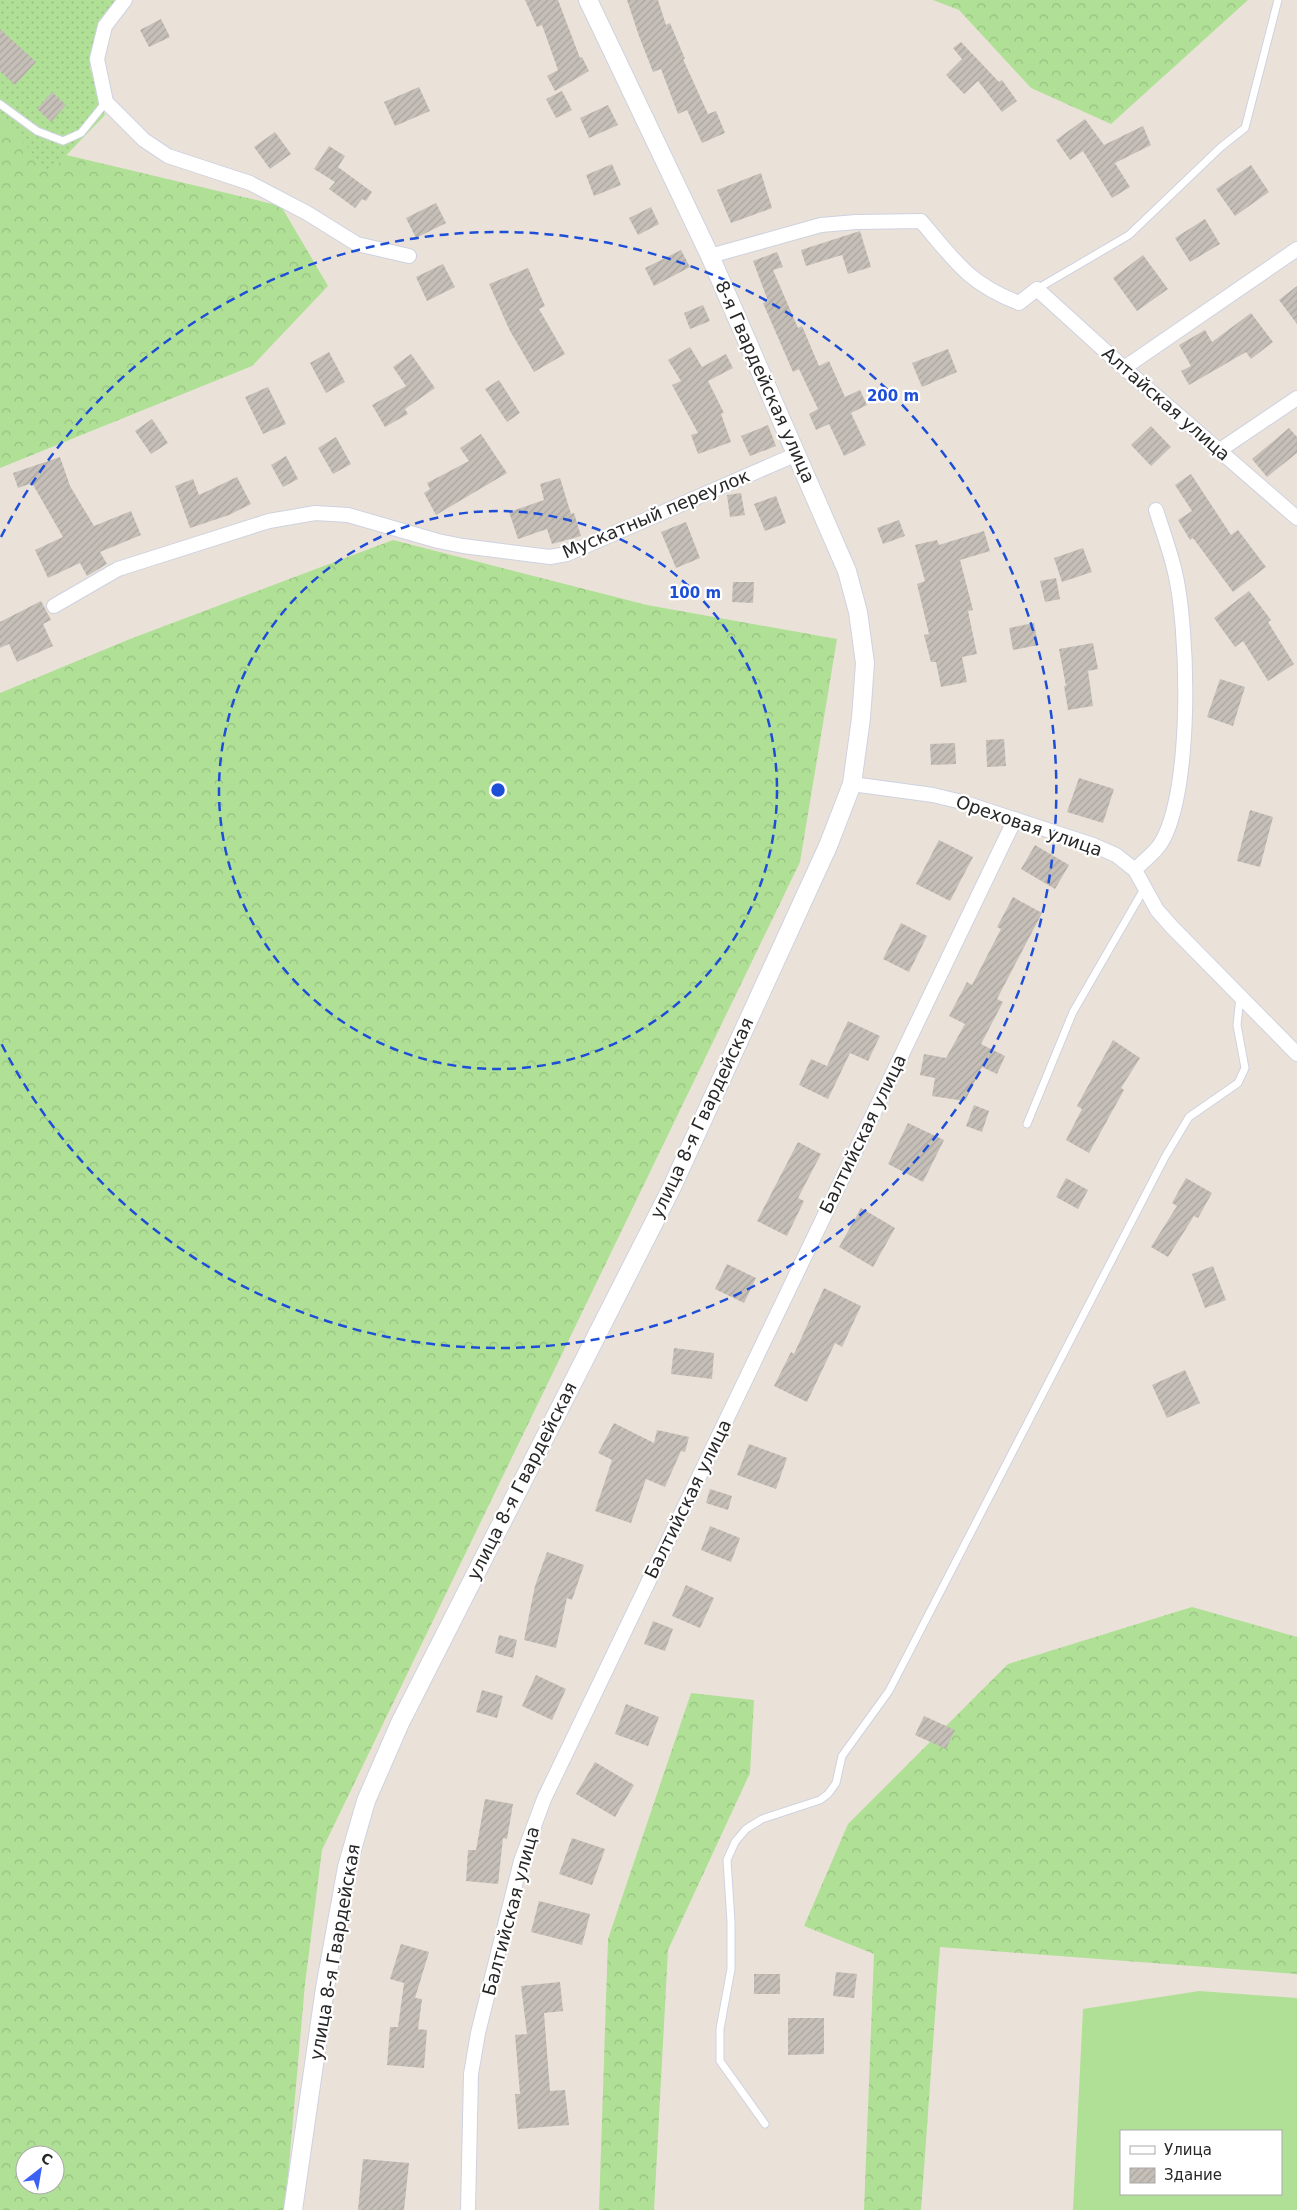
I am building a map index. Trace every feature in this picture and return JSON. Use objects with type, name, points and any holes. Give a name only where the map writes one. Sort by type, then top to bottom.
[{"type":"street","points":[[125,0],[105,26],[97,59],[106,102],[144,140],[168,156],[250,183],[307,213],[357,244],[409,256]]},
{"type":"street","name":"8-я Гвардейская улица","points":[[588,0],[710,256],[848,570],[858,612],[864,663],[861,718],[852,784]]},
{"type":"street","points":[[710,256],[821,225],[856,222],[921,221],[961,269],[979,284],[1018,302],[1037,289]]},
{"type":"street","points":[[1124,368],[1297,249]]},
{"type":"street","name":"Алтайская улица","points":[[1037,289],[1124,368],[1297,518]]},
{"type":"street","points":[[1220,450],[1297,398]]},
{"type":"street","name":"Мускатный переулок","points":[[54,606],[118,569],[269,521],[315,513],[348,515],[438,541],[463,546],[550,557],[567,554],[797,454]]},
{"type":"street","points":[[1134,870],[1161,844],[1171,821],[1180,774],[1186,684],[1182,615],[1174,569],[1156,510]]},
{"type":"street","name":"Ореховая улица","points":[[852,784],[933,795],[962,802],[1093,845],[1116,855],[1134,870],[1157,910],[1297,1054]]},
{"type":"street","name":"улица 8-я Гвардейская","points":[[293,2210],[328,1969],[347,1867],[366,1801],[404,1714],[672,1187],[828,846],[852,784]]},
{"type":"street","name":"Балтийская улица","points":[[468,2210],[471,2074],[478,2033],[521,1861],[544,1799],[1015,819]]},
{"type":"lane","points":[[1037,289],[1129,235],[1222,147],[1245,128],[1278,0]]},
{"type":"lane","points":[[0,104],[36,131],[63,141],[81,133],[106,102]]},
{"type":"lane","points":[[1027,1124],[1073,1012],[1144,889]]},
{"type":"lane","points":[[765,2124],[720,2061],[720,2029],[730,1969],[731,1922],[727,1860],[735,1842],[746,1829],[762,1820],[820,1800],[828,1794],[836,1783],[842,1756],[889,1691],[1165,1157],[1189,1117],[1238,1083],[1245,1068],[1237,1026],[1240,997]]},
{"type":"green space","points":[[0,0],[115,0],[99,26],[90,68],[105,115],[49,173],[13,130],[0,118]]},
{"type":"green space","points":[[933,0],[1248,0],[1111,124],[1031,88],[959,10]]},
{"type":"green space","points":[[0,113],[58,153],[281,206],[328,286],[252,366],[0,468]]},
{"type":"green space","points":[[393,540],[647,605],[837,639],[800,862],[322,1850],[305,1984],[285,2210],[0,2210],[0,693],[130,639]]},
{"type":"green space","points":[[1192,1607],[1297,1637],[1297,1974],[940,1947],[921,2210],[864,2210],[874,1954],[804,1926],[848,1824],[1008,1664]]},
{"type":"green space","points":[[691,1693],[754,1700],[750,1773],[668,1950],[654,2210],[599,2210],[608,1939]]},
{"type":"green space","points":[[1199,1991],[1297,1998],[1297,2210],[1073,2210],[1083,2009]]},
{"type":"building","points":[[525,0],[558,0],[580,58],[582,57],[589,71],[555,91],[547,76],[558,70],[542,25],[537,27]]},
{"type":"building","points":[[627,0],[658,0],[666,25],[670,23],[685,59],[683,59],[708,114],[716,111],[725,133],[702,143],[687,110],[678,114],[661,69],[653,72]]},
{"type":"building","points":[[161,19],[170,37],[149,47],[140,30]]},
{"type":"building","points":[[0,29],[36,62],[15,85],[0,71]]},
{"type":"building","points":[[961,42],[999,82],[1002,80],[1017,101],[1002,112],[978,81],[964,94],[946,75],[962,59],[953,48]]},
{"type":"building","points":[[419,87],[430,111],[395,126],[384,102]]},
{"type":"building","points":[[562,91],[572,110],[556,118],[546,99]]},
{"type":"building","points":[[52,92],[66,105],[51,122],[37,109]]},
{"type":"building","points":[[608,105],[618,125],[589,138],[580,118]]},
{"type":"building","points":[[1085,119],[1104,145],[1143,126],[1151,145],[1115,163],[1130,187],[1112,198],[1083,151],[1070,160],[1056,140]]},
{"type":"building","points":[[275,132],[291,154],[270,169],[254,147]]},
{"type":"building","points":[[329,146],[345,156],[338,167],[372,192],[366,201],[362,199],[355,208],[329,189],[335,182],[314,169]]},
{"type":"building","points":[[612,164],[621,185],[594,196],[586,175]]},
{"type":"building","points":[[1251,165],[1269,192],[1235,216],[1216,189]]},
{"type":"building","points":[[761,173],[772,208],[731,223],[717,190]]},
{"type":"building","points":[[436,203],[446,223],[416,238],[406,218]]},
{"type":"building","points":[[651,207],[659,224],[638,235],[629,218]]},
{"type":"building","points":[[1205,219],[1220,244],[1190,262],[1175,238]]},
{"type":"building","points":[[860,231],[871,267],[848,274],[842,255],[806,266],[801,250]]},
{"type":"building","points":[[681,250],[690,267],[654,286],[645,268]]},
{"type":"building","points":[[777,252],[783,267],[773,270],[798,328],[802,326],[819,366],[829,361],[845,397],[860,390],[867,405],[851,413],[866,445],[844,456],[829,424],[816,430],[809,414],[818,409],[799,369],[793,372],[763,303],[768,301],[753,261]]},
{"type":"building","points":[[1143,255],[1168,289],[1137,311],[1113,278]]},
{"type":"building","points":[[443,264],[455,287],[427,301],[416,277]]},
{"type":"building","points":[[528,268],[545,306],[539,309],[565,354],[534,372],[510,331],[489,284]]},
{"type":"building","points":[[1297,286],[1297,324],[1279,300]]},
{"type":"building","points":[[703,305],[710,321],[690,329],[684,313]]},
{"type":"building","points":[[1251,313],[1273,342],[1251,359],[1246,352],[1189,385],[1181,371],[1191,366],[1179,345],[1205,330],[1212,342]]},
{"type":"building","points":[[690,347],[702,367],[726,354],[733,368],[708,381],[724,413],[721,414],[731,442],[698,454],[691,435],[698,433],[672,385],[681,381],[668,360]]},
{"type":"building","points":[[948,349],[957,372],[922,387],[912,363]]},
{"type":"building","points":[[329,352],[345,382],[326,393],[310,363]]},
{"type":"building","points":[[411,354],[435,388],[405,409],[408,414],[385,427],[372,405],[406,386],[393,367]]},
{"type":"building","points":[[499,380],[520,413],[507,422],[485,389]]},
{"type":"building","points":[[268,387],[286,424],[263,434],[245,397]]},
{"type":"building","points":[[152,419],[168,443],[151,454],[135,431]]},
{"type":"building","points":[[768,425],[776,446],[750,456],[741,436]]},
{"type":"building","points":[[1151,426],[1171,447],[1151,466],[1131,445]]},
{"type":"building","points":[[1289,428],[1297,437],[1297,453],[1267,477],[1252,459]]},
{"type":"building","points":[[481,434],[507,473],[436,515],[424,493],[430,489],[427,483],[469,461],[460,448]]},
{"type":"building","points":[[336,437],[351,464],[333,474],[318,448]]},
{"type":"building","points":[[286,456],[298,479],[283,487],[271,465]]},
{"type":"building","points":[[60,457],[70,486],[94,526],[131,511],[141,535],[100,552],[107,564],[87,576],[80,563],[48,578],[35,550],[63,537],[32,483],[18,488],[13,473]]},
{"type":"building","points":[[1191,474],[1231,535],[1238,530],[1266,567],[1233,592],[1193,538],[1190,540],[1178,520],[1192,511],[1175,485]]},
{"type":"building","points":[[237,477],[251,504],[229,515],[190,528],[175,486],[193,479],[199,495]]},
{"type":"building","points":[[560,478],[571,514],[574,513],[581,536],[552,544],[547,529],[518,539],[509,512],[544,500],[540,484]]},
{"type":"building","points":[[741,493],[745,515],[730,517],[727,495]]},
{"type":"building","points":[[776,496],[786,523],[765,531],[754,504]]},
{"type":"building","points":[[899,520],[905,536],[883,544],[877,528]]},
{"type":"building","points":[[686,522],[700,558],[676,568],[661,532]]},
{"type":"building","points":[[984,531],[990,551],[960,560],[973,610],[968,611],[977,654],[962,657],[967,682],[941,687],[936,662],[931,662],[924,635],[929,634],[917,584],[925,581],[915,545],[937,540],[939,545]]},
{"type":"building","points":[[1083,548],[1092,572],[1062,582],[1054,558]]},
{"type":"building","points":[[1056,578],[1060,599],[1045,602],[1040,581]]},
{"type":"building","points":[[733,582],[754,582],[753,603],[732,602]]},
{"type":"building","points":[[1249,591],[1271,620],[1268,622],[1294,664],[1268,681],[1243,641],[1235,647],[1214,618]]},
{"type":"building","points":[[41,601],[51,620],[43,624],[53,646],[17,662],[9,644],[0,648],[0,622]]},
{"type":"building","points":[[1034,623],[1038,645],[1013,650],[1009,628]]},
{"type":"building","points":[[1093,643],[1098,669],[1088,671],[1093,706],[1068,710],[1064,686],[1066,686],[1059,649]]},
{"type":"building","points":[[1220,679],[1245,687],[1233,726],[1207,717]]},
{"type":"building","points":[[1004,739],[1006,766],[987,767],[986,740]]},
{"type":"building","points":[[955,743],[956,764],[931,765],[930,744]]},
{"type":"building","points":[[1079,778],[1114,789],[1103,823],[1067,812]]},
{"type":"building","points":[[1250,810],[1273,817],[1260,867],[1237,861]]},
{"type":"building","points":[[939,840],[973,857],[950,901],[916,884]]},
{"type":"building","points":[[1035,845],[1069,865],[1055,889],[1021,869]]},
{"type":"building","points":[[1013,897],[1042,913],[997,999],[1003,1002],[981,1044],[1005,1056],[997,1074],[982,1067],[965,1101],[932,1096],[935,1078],[920,1075],[924,1054],[946,1058],[965,1024],[949,1016],[967,982],[972,985],[1001,929],[997,927]]},
{"type":"building","points":[[901,923],[927,936],[909,972],[883,959]]},
{"type":"building","points":[[848,1021],[880,1036],[868,1061],[850,1053],[828,1099],[799,1085],[811,1059],[827,1066]]},
{"type":"building","points":[[1113,1040],[1140,1058],[1121,1088],[1124,1090],[1089,1153],[1066,1140],[1082,1109],[1077,1106]]},
{"type":"building","points":[[974,1105],[989,1111],[982,1132],[966,1126]]},
{"type":"building","points":[[908,1123],[944,1140],[923,1182],[888,1164]]},
{"type":"building","points":[[798,1142],[821,1154],[798,1198],[804,1201],[787,1236],[757,1221]]},
{"type":"building","points":[[1066,1178],[1088,1190],[1078,1209],[1056,1197]]},
{"type":"building","points":[[1186,1178],[1212,1193],[1198,1218],[1194,1216],[1168,1257],[1151,1247],[1177,1206],[1172,1203]]},
{"type":"building","points":[[861,1208],[895,1228],[873,1267],[839,1247]]},
{"type":"building","points":[[727,1264],[756,1278],[744,1303],[715,1289]]},
{"type":"building","points":[[1213,1266],[1226,1300],[1205,1308],[1192,1274]]},
{"type":"building","points":[[824,1288],[861,1306],[842,1347],[835,1343],[807,1402],[774,1386],[791,1352],[794,1354]]},
{"type":"building","points":[[674,1348],[714,1353],[712,1379],[671,1374]]},
{"type":"building","points":[[1185,1370],[1200,1403],[1167,1418],[1152,1385]]},
{"type":"building","points":[[614,1423],[654,1443],[657,1430],[689,1437],[685,1452],[681,1451],[665,1487],[646,1479],[631,1523],[595,1511],[612,1460],[598,1453]]},
{"type":"building","points":[[749,1444],[787,1458],[776,1489],[737,1475]]},
{"type":"building","points":[[710,1489],[732,1496],[728,1510],[706,1503]]},
{"type":"building","points":[[710,1526],[740,1538],[731,1562],[701,1550]]},
{"type":"building","points":[[547,1552],[584,1565],[572,1600],[567,1598],[556,1648],[524,1640],[535,1586]]},
{"type":"building","points":[[686,1585],[714,1598],[700,1628],[672,1616]]},
{"type":"building","points":[[653,1621],[673,1629],[665,1651],[644,1644]]},
{"type":"building","points":[[499,1635],[517,1640],[513,1658],[495,1653]]},
{"type":"building","points":[[536,1675],[566,1689],[552,1720],[522,1706]]},
{"type":"building","points":[[482,1690],[503,1696],[497,1718],[476,1712]]},
{"type":"building","points":[[626,1704],[659,1717],[648,1746],[615,1734]]},
{"type":"building","points":[[924,1716],[955,1730],[946,1749],[915,1735]]},
{"type":"building","points":[[595,1762],[634,1785],[615,1817],[576,1794]]},
{"type":"building","points":[[485,1799],[513,1804],[507,1839],[503,1838],[498,1884],[466,1881],[468,1850],[476,1850]]},
{"type":"building","points":[[572,1838],[605,1849],[592,1885],[559,1874]]},
{"type":"building","points":[[539,1901],[590,1914],[582,1945],[531,1932]]},
{"type":"building","points":[[401,1944],[429,1952],[415,1998],[422,1999],[418,2029],[427,2030],[424,2068],[387,2065],[390,2027],[398,2027],[404,1983],[390,1979]]},
{"type":"building","points":[[836,1972],[857,1974],[854,1998],[833,1996]]},
{"type":"building","points":[[754,1974],[780,1974],[780,1994],[754,1994]]},
{"type":"building","points":[[560,1982],[563,2011],[544,2013],[550,2091],[565,2090],[569,2125],[518,2129],[515,2094],[520,2094],[515,2035],[527,2034],[521,1986]]},
{"type":"building","points":[[788,2018],[824,2018],[824,2054],[788,2055]]},
{"type":"building","points":[[363,2159],[409,2163],[404,2210],[358,2210]]}]
